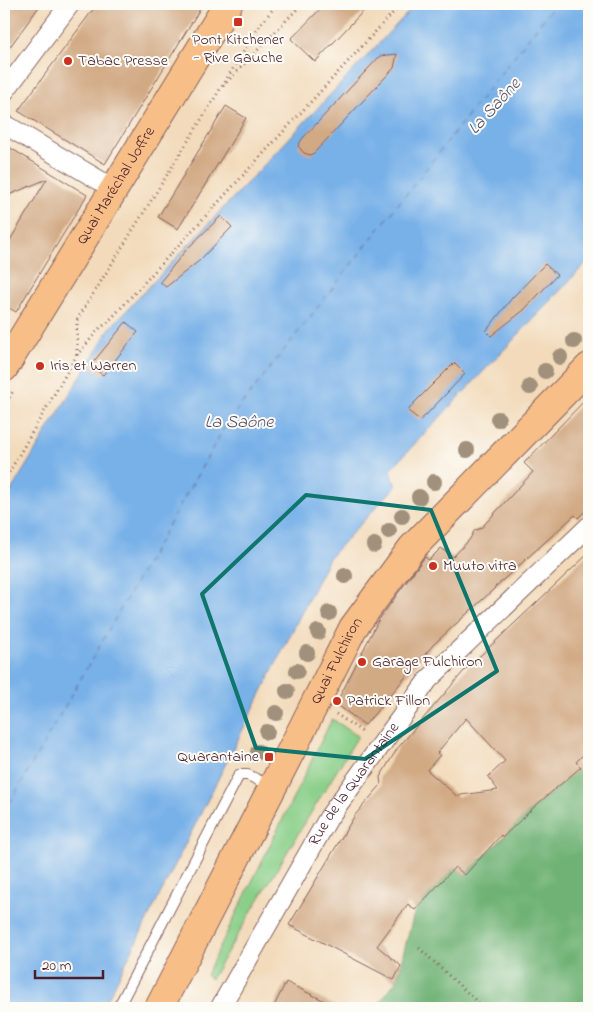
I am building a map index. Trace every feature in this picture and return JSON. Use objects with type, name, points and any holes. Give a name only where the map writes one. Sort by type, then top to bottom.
[{"type":"main road","name":"Quai Maréchal Joffre","points":[[4,368],[11,340],[114,189],[228,4]]},
{"type":"main road","name":"Quai Fulchiron","points":[[159,1008],[264,783],[353,628],[412,548],[589,367]]},
{"type":"street","points":[[4,92],[70,4]]},
{"type":"street","points":[[4,124],[114,189]]},
{"type":"street","name":"Rue de la Quarantaine","points":[[220,1008],[329,817],[428,680],[589,526]]},
{"type":"lane","points":[[118,1008],[239,776],[248,775],[264,783]]},
{"type":"path","points":[[77,355],[77,320],[260,24],[278,4]]},
{"type":"path","points":[[219,90],[302,4]]},
{"type":"path","points":[[4,480],[77,355],[401,4]]},
{"type":"path","points":[[347,721],[362,731]]},
{"type":"path","points":[[418,948],[484,1008]]},
{"type":"highlighted area","points":[[306,495],[431,510],[497,671],[365,759],[256,748],[202,594]]},
{"type":"green space","points":[[332,719],[358,736],[211,979],[206,975]]},
{"type":"green space","points":[[581,767],[589,775],[589,1008],[378,1008],[395,982],[401,967],[415,910],[455,867],[465,875],[534,807]]},
{"type":"water","name":"La Saône","points":[[416,4],[589,4],[589,260],[390,470],[396,486],[329,558],[103,1008],[4,1008],[4,502],[110,328]]},
{"type":"building","points":[[4,4],[41,4],[4,55]]},
{"type":"building","points":[[97,4],[203,4],[105,164],[18,111]]},
{"type":"building","points":[[325,4],[370,4],[315,62],[291,39]]},
{"type":"building","points":[[397,54],[394,68],[314,153],[310,155],[304,153],[298,146],[302,139],[380,56]]},
{"type":"building","points":[[226,106],[246,118],[178,229],[158,217]]},
{"type":"building","points":[[4,144],[87,195],[16,312],[4,305],[4,250],[47,179],[4,197]]},
{"type":"building","points":[[221,216],[232,227],[199,261],[166,287],[160,282],[187,249]]},
{"type":"building","points":[[545,264],[557,275],[524,310],[491,336],[486,331],[512,298]]},
{"type":"building","points":[[126,322],[138,332],[103,375],[90,366]]},
{"type":"building","points":[[454,363],[465,374],[426,415],[420,420],[408,411],[414,403]]},
{"type":"building","points":[[589,396],[589,508],[578,518],[575,515],[433,645],[365,725],[336,704],[378,621],[424,558],[429,560],[441,548],[453,557],[470,539],[474,531],[481,528],[533,472],[524,463]]},
{"type":"building","points":[[589,553],[589,749],[576,762],[581,767],[534,807],[503,837],[501,835],[465,875],[455,867],[415,910],[408,904],[377,946],[401,966],[394,980],[289,925],[355,815],[381,785],[380,777],[397,749],[464,671]],"holes":[[[466,718],[505,761],[488,777],[498,790],[458,797],[427,770],[440,755],[437,753]]]},
{"type":"building","points":[[286,982],[339,1008],[273,1008]]},
{"type":"ferry route","points":[[4,813],[227,423],[557,4]]},
{"type":"place","name":"Pont Kitchener - Rive Gauche","points":[[238,22]]},
{"type":"place","name":"Tabac Presse","points":[[68,61]]},
{"type":"place","name":"Iris et Warren","points":[[40,366]]},
{"type":"place","name":"Muuto vitra","points":[[433,566]]},
{"type":"place","name":"Garage Fulchiron","points":[[362,662]]},
{"type":"place","name":"Patrick Fillon","points":[[337,701]]},
{"type":"place","name":"Quarantaine","points":[[269,757]]}]
